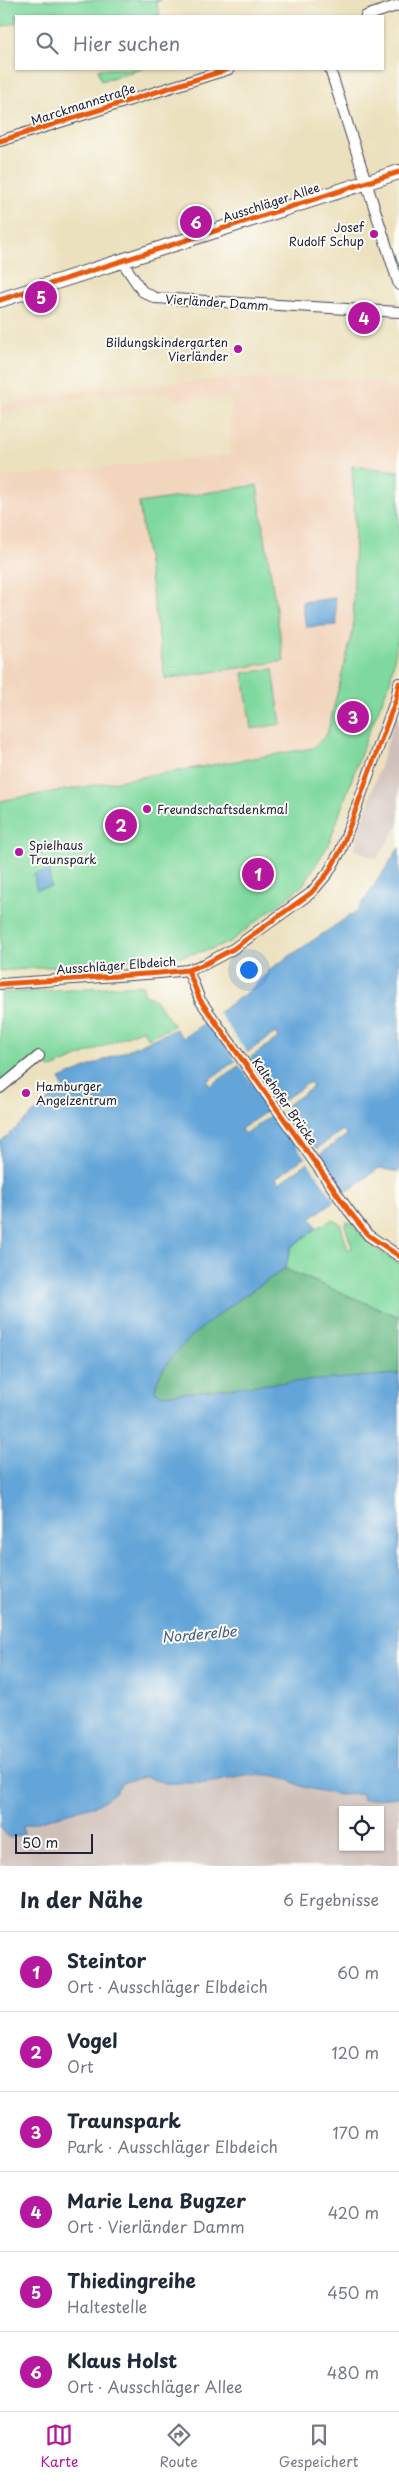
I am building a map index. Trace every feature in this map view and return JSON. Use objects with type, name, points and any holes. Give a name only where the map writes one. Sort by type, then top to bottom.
[{"type":"street","points":[[369,15],[399,5]]},
{"type":"street","name":"Marckmannstraße","points":[[0,141],[225,70]]},
{"type":"street","points":[[330,70],[399,285]]},
{"type":"street","name":"Ausschläger Allee","points":[[121,260],[399,172]]},
{"type":"street","points":[[0,300],[121,260]]},
{"type":"street","name":"Vierländer Damm","points":[[121,260],[142,291],[156,298],[399,312]]},
{"type":"street","name":"Ausschläger Elbdeich","points":[[0,984],[188,970],[232,949],[284,915],[311,893],[328,873],[341,850],[396,699],[399,683]]},
{"type":"street","name":"Kaltehofer Brücke","points":[[188,970],[194,989],[212,1016],[368,1235],[399,1256]]},
{"type":"street","points":[[0,1088],[39,1056]]},
{"type":"shaded area","points":[[243,378],[361,380],[399,388],[399,471],[352,466],[355,518],[353,630],[327,734],[313,747],[0,801],[0,477],[230,455],[231,397],[172,401],[170,392],[88,396],[0,413],[0,405],[88,389]]},
{"type":"shaded area","points":[[399,706],[399,824],[377,859],[354,849]]},
{"type":"shaded area","points":[[271,1775],[284,1778],[303,1787],[339,1795],[362,1794],[363,1800],[399,1797],[399,1866],[0,1866],[0,1827],[9,1838],[24,1835],[23,1826],[99,1804],[114,1793],[123,1782],[146,1777],[165,1783],[207,1783],[245,1776]]},
{"type":"green space","points":[[0,0],[162,0],[156,2],[160,15],[58,15],[56,11],[42,15],[15,15],[15,23],[0,27]]},
{"type":"green space","points":[[98,70],[139,70],[101,81]]},
{"type":"green space","points":[[352,466],[399,471],[399,633],[390,682],[366,739],[329,844],[303,885],[230,942],[208,950],[182,956],[0,971],[0,801],[313,748],[327,734],[353,630],[355,518]]},
{"type":"green space","points":[[257,485],[284,661],[165,679],[139,503]]},
{"type":"green space","points":[[273,669],[281,724],[251,729],[243,673]]},
{"type":"green space","points":[[143,985],[144,994],[155,1000],[174,1026],[147,1038],[143,1029],[50,1069],[47,1062],[39,1068],[36,1064],[0,1082],[0,997],[2,993]]},
{"type":"green space","points":[[332,1220],[340,1223],[348,1250],[352,1248],[345,1225],[347,1222],[353,1224],[375,1248],[399,1263],[399,1317],[285,1269],[291,1247],[317,1228]]},
{"type":"green space","points":[[285,1269],[399,1317],[399,1374],[162,1395],[155,1391],[160,1374],[172,1357],[189,1339],[208,1322],[250,1291]]},
{"type":"water","points":[[335,598],[337,625],[306,627],[302,602]]},
{"type":"water","name":"Norderelbe","points":[[399,848],[399,1172],[379,1168],[311,1218],[317,1228],[291,1247],[285,1269],[230,1306],[189,1339],[172,1357],[160,1374],[155,1391],[162,1395],[277,1383],[399,1374],[399,1797],[363,1800],[362,1794],[339,1795],[303,1787],[284,1778],[271,1775],[245,1776],[207,1783],[165,1783],[146,1777],[123,1782],[114,1793],[99,1804],[23,1826],[24,1834],[9,1838],[0,1827],[0,1142],[63,1088],[60,1079],[176,1029],[183,1038],[249,991],[272,968],[358,910]],"holes":[[[275,1033],[278,1038],[210,1086],[207,1081]],[[310,1082],[313,1087],[244,1134],[241,1129]],[[343,1130],[347,1135],[279,1183],[276,1178]]]},
{"type":"water","points":[[49,871],[51,887],[36,889],[34,874]]},
{"type":"pier","points":[[218,1012],[248,1054],[237,1062],[207,1020]]},
{"type":"pier","points":[[249,1055],[283,1103],[272,1111],[238,1063]]},
{"type":"pier","points":[[284,1104],[318,1152],[307,1160],[273,1112]]},
{"type":"pier","points":[[318,1153],[348,1194],[336,1202],[307,1161]]},
{"type":"cycle path","points":[[0,141],[226,70]]},
{"type":"cycle path","points":[[0,300],[399,172]]},
{"type":"cycle path","points":[[0,984],[188,970],[205,964],[233,949],[311,893],[328,873],[341,850],[396,699],[399,683]]},
{"type":"cycle path","points":[[188,970],[200,1000],[349,1211],[368,1235],[399,1256]]},
{"type":"place","name":"Klaus Holst","points":[[196,222]]},
{"type":"place","name":"Josef Rudolf Schup","points":[[374,234]]},
{"type":"place","name":"Thiedingreihe","points":[[41,297]]},
{"type":"place","name":"Marie Lena Bugzer","points":[[364,318]]},
{"type":"place","name":"Bildungskindergarten Vierländer","points":[[238,349]]},
{"type":"place","name":"Traunspark","points":[[353,717]]},
{"type":"place","name":"Freundschaftsdenkmal","points":[[147,809]]},
{"type":"place","name":"Vogel","points":[[121,825]]},
{"type":"place","name":"Spielhaus Traunspark","points":[[19,852]]},
{"type":"place","name":"Steintor","points":[[258,874]]},
{"type":"place","name":"Hamburger Angelzentrum","points":[[26,1093]]}]
